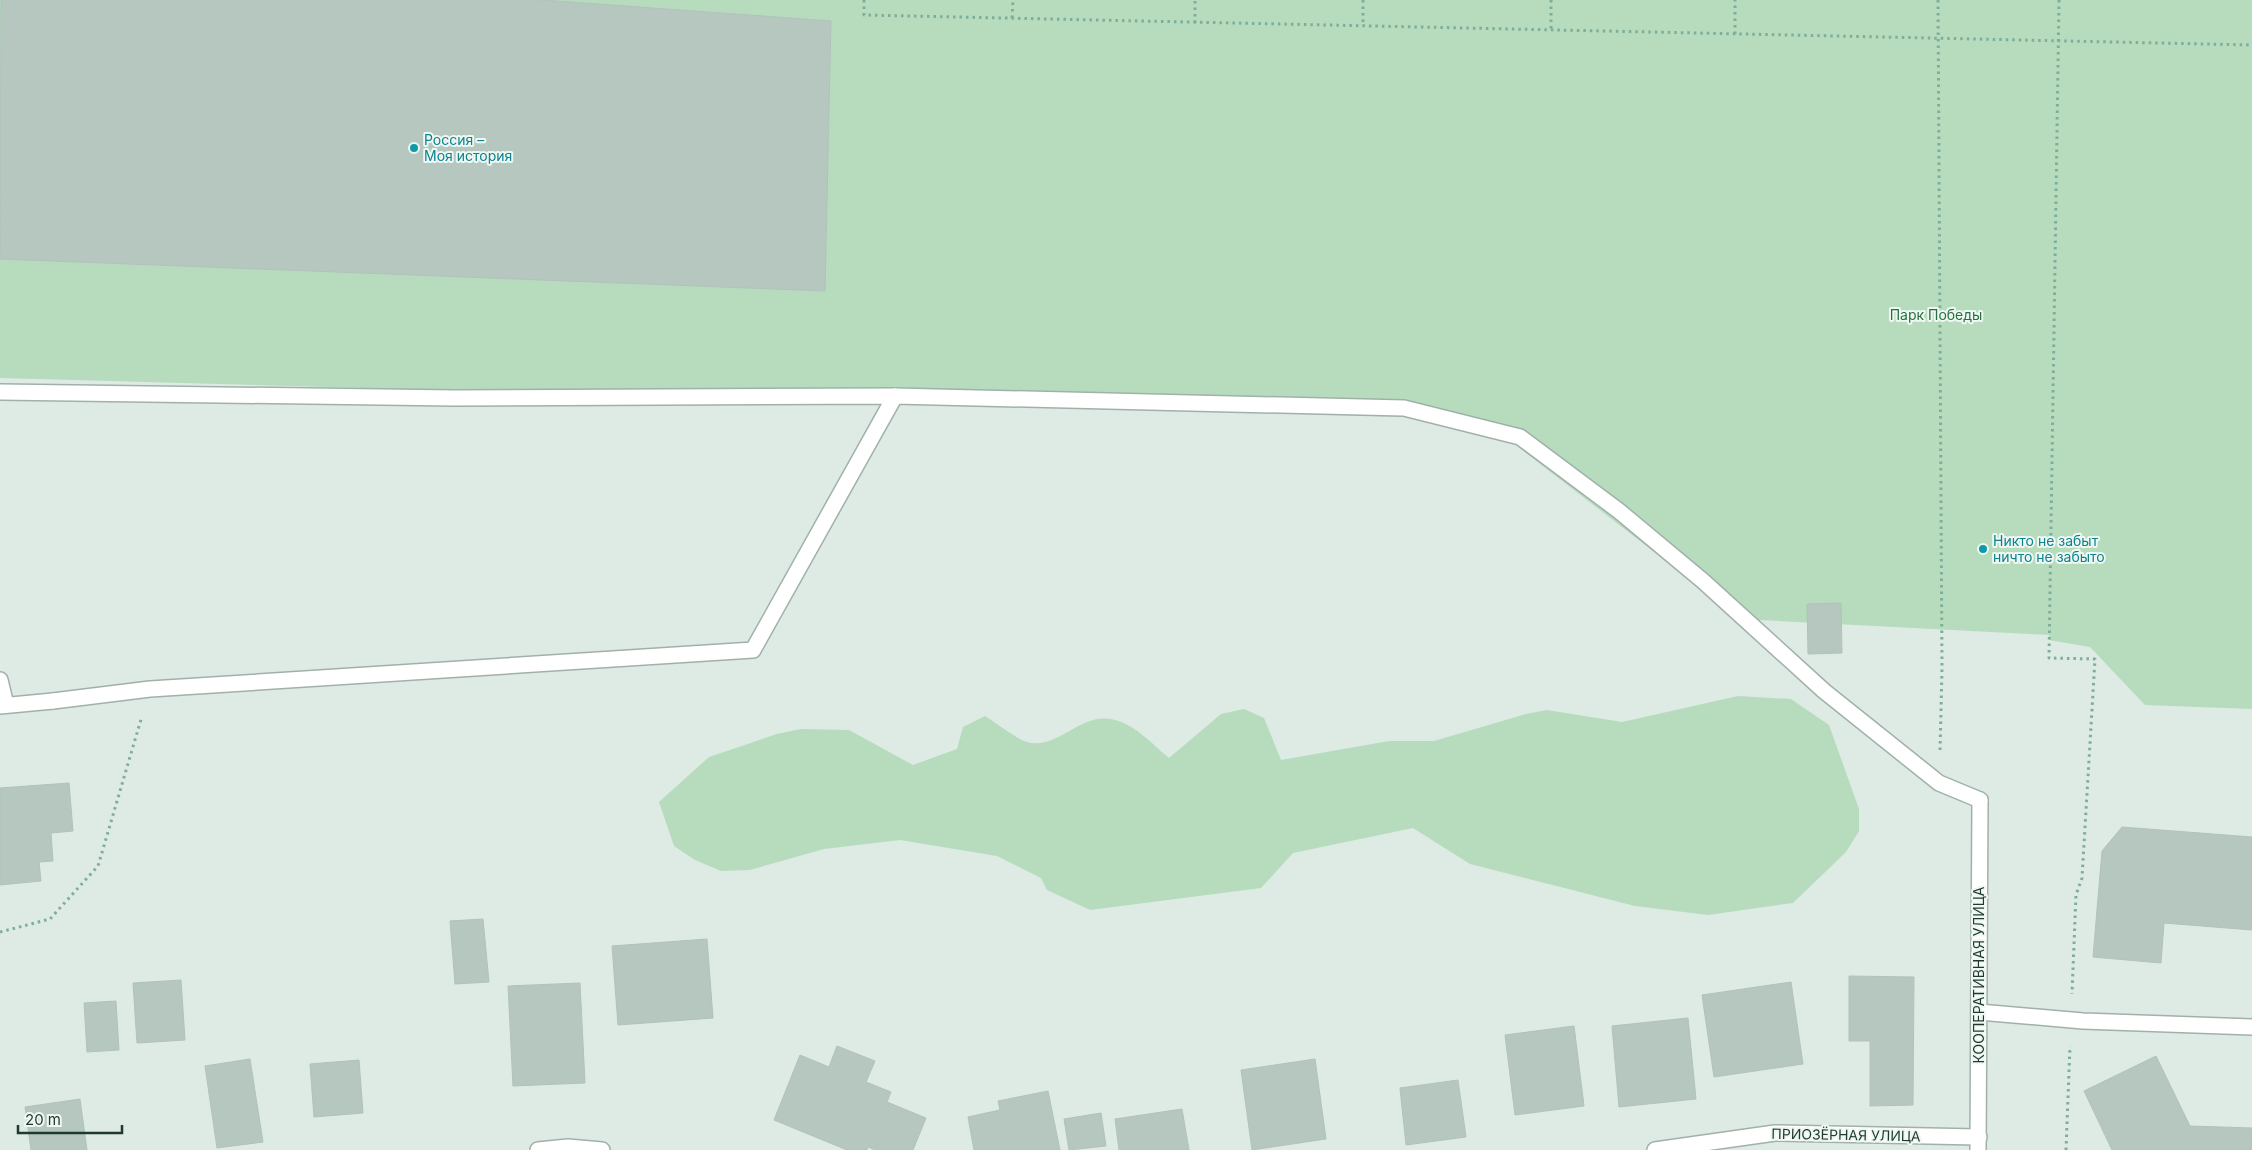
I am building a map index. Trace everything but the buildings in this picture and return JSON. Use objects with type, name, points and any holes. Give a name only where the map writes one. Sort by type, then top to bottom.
[{"type":"street","points":[[0,392],[455,398],[895,396],[1404,408],[1520,437],[1619,511],[1703,581],[1824,691],[1939,783]]},
{"type":"street","points":[[0,680],[3,705],[150,689],[753,650],[895,396]]},
{"type":"street","name":"КООПЕРАТИВНАЯ УЛИЦА","points":[[1939,783],[1980,800],[1979,1143]]},
{"type":"street","points":[[1979,1012],[2071,1020],[2252,1027]]},
{"type":"street","name":"ПРИОЗЁРНАЯ УЛИЦА","points":[[1656,1150],[1775,1133],[1979,1143]]},
{"type":"street","points":[[538,1150],[568,1148],[602,1150]]},
{"type":"path","points":[[864,0],[864,16],[2252,45]]},
{"type":"path","points":[[1012,0],[1012,18]]},
{"type":"path","points":[[1195,0],[1195,23]]},
{"type":"path","points":[[1363,0],[1363,26]]},
{"type":"path","points":[[1550,0],[1551,30]]},
{"type":"path","points":[[1734,34],[1735,0]]},
{"type":"path","points":[[1938,0],[1936,38],[1942,668],[1939,783]]},
{"type":"path","points":[[2059,0],[2049,658],[2094,659],[2082,878],[2076,895],[2066,1150]]},
{"type":"path","points":[[0,932],[50,918],[98,866],[150,689]]},
{"type":"green space","name":"Парк Победы","points":[[0,0],[2252,0],[2252,709],[2145,705],[2090,647],[2049,640],[2049,635],[1741,619],[1482,419],[0,378]]},
{"type":"green space","points":[[1738,696],[1791,699],[1829,725],[1859,809],[1859,831],[1846,852],[1793,903],[1708,915],[1635,906],[1470,864],[1413,828],[1293,853],[1261,888],[1090,910],[1047,890],[1041,878],[997,856],[900,840],[824,849],[750,870],[721,871],[695,860],[674,846],[659,802],[709,757],[777,734],[801,729],[849,730],[913,765],[957,749],[963,727],[985,716],[1019,739],[1035,743],[1046,742],[1056,738],[1087,722],[1098,719],[1110,719],[1127,724],[1169,758],[1221,714],[1244,709],[1264,718],[1281,760],[1389,741],[1434,741],[1526,714],[1547,710],[1622,722]]},
{"type":"place","name":"Россия – Моя история","points":[[414,148]]},
{"type":"place","name":"Никто не забыт ничто не забыто","points":[[1983,549]]}]
